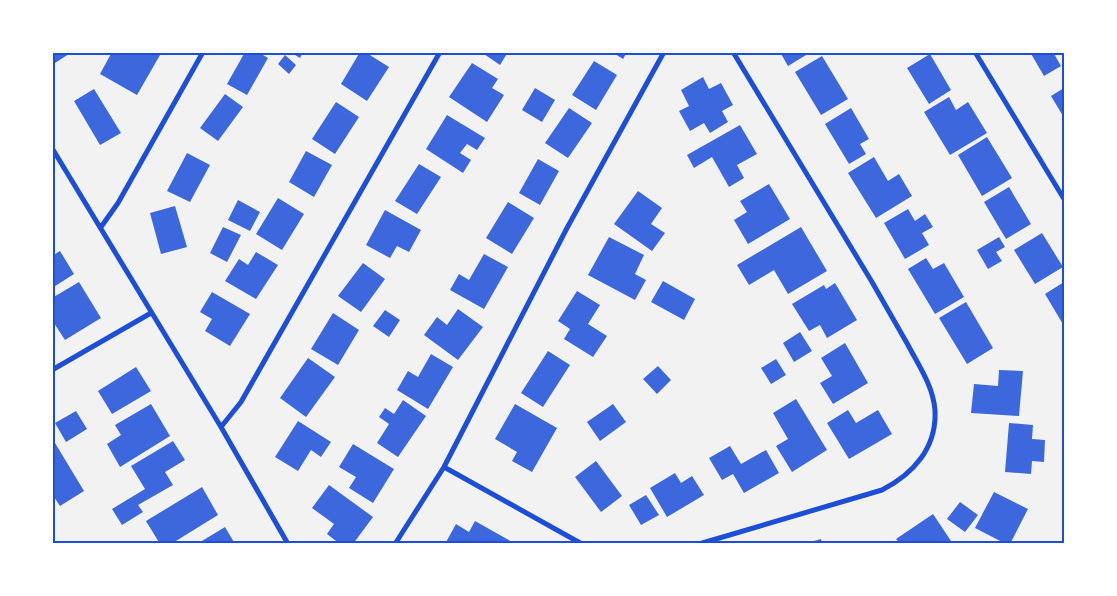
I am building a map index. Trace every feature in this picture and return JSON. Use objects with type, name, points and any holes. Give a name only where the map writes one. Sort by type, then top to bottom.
[{"type":"street","points":[[101,227],[118,204],[203,52]]},
{"type":"street","points":[[221,427],[241,402],[440,52]]},
{"type":"street","points":[[395,544],[444,467],[567,228],[664,52]]},
{"type":"street","points":[[699,544],[882,490],[910,472],[921,459],[929,444],[934,428],[933,395],[927,379],[891,315],[733,52]]},
{"type":"street","points":[[975,52],[1064,199]]},
{"type":"street","points":[[52,148],[221,427],[288,544]]},
{"type":"street","points":[[52,370],[151,313]]},
{"type":"street","points":[[444,467],[582,544]]},
{"type":"building","points":[[52,52],[72,52],[55,63],[52,60]]},
{"type":"building","points":[[112,52],[155,52],[160,55],[137,95],[100,74]]},
{"type":"building","points":[[245,52],[258,52],[268,58],[247,95],[227,84]]},
{"type":"building","points":[[290,52],[303,52],[300,58]]},
{"type":"building","points":[[360,52],[365,52],[389,67],[367,101],[341,84]]},
{"type":"building","points":[[481,52],[508,52],[500,65]]},
{"type":"building","points":[[612,52],[627,52],[623,59]]},
{"type":"building","points":[[780,52],[811,52],[788,66]]},
{"type":"building","points":[[1030,52],[1053,52],[1061,66],[1044,76]]},
{"type":"building","points":[[930,54],[951,90],[929,104],[907,68]]},
{"type":"building","points":[[285,55],[296,65],[289,74],[278,64]]},
{"type":"building","points":[[822,56],[848,99],[821,115],[795,72]]},
{"type":"building","points":[[594,61],[617,75],[596,110],[572,95]]},
{"type":"building","points":[[472,63],[498,79],[492,88],[504,95],[487,122],[449,97]]},
{"type":"building","points":[[703,77],[709,89],[721,83],[733,105],[722,111],[728,122],[710,133],[704,123],[690,131],[679,111],[689,106],[681,90]]},
{"type":"building","points":[[535,88],[555,100],[542,122],[522,110]]},
{"type":"building","points":[[1064,88],[1064,115],[1063,116],[1051,96]]},
{"type":"building","points":[[94,89],[121,133],[100,145],[74,101]]},
{"type":"building","points":[[225,94],[243,107],[218,141],[200,128]]},
{"type":"building","points":[[949,97],[956,110],[968,102],[987,133],[950,155],[924,112]]},
{"type":"building","points":[[336,102],[359,117],[335,154],[312,139]]},
{"type":"building","points":[[569,108],[592,123],[568,158],[545,143]]},
{"type":"building","points":[[851,108],[869,139],[860,144],[866,154],[849,164],[825,124]]},
{"type":"building","points":[[447,115],[485,138],[477,150],[467,144],[460,153],[471,160],[463,173],[426,149]]},
{"type":"building","points":[[740,125],[757,154],[737,165],[744,178],[729,187],[712,157],[694,168],[687,155]]},
{"type":"building","points":[[987,137],[1012,178],[982,196],[958,155]]},
{"type":"building","points":[[306,151],[332,165],[314,197],[289,182]]},
{"type":"building","points":[[187,153],[210,165],[190,202],[167,191]]},
{"type":"building","points":[[874,157],[888,181],[899,174],[912,196],[876,218],[848,173]]},
{"type":"building","points":[[538,159],[559,171],[540,205],[519,193]]},
{"type":"building","points":[[419,164],[441,177],[417,214],[395,201]]},
{"type":"building","points":[[769,184],[790,219],[748,244],[734,220],[747,212],[740,201]]},
{"type":"building","points":[[1009,187],[1031,224],[1006,239],[984,202]]},
{"type":"building","points":[[638,191],[662,208],[651,224],[665,233],[652,251],[614,224]]},
{"type":"building","points":[[278,198],[304,214],[282,250],[256,234]]},
{"type":"building","points":[[238,200],[260,212],[250,231],[228,220]]},
{"type":"building","points":[[508,202],[534,218],[512,254],[486,238]]},
{"type":"building","points":[[175,206],[187,247],[161,254],[150,213]]},
{"type":"building","points":[[908,209],[915,221],[925,214],[933,227],[922,233],[929,245],[905,259],[884,223]]},
{"type":"building","points":[[385,210],[421,230],[409,252],[397,246],[390,258],[366,245]]},
{"type":"building","points":[[223,227],[241,235],[227,262],[210,253]]},
{"type":"building","points":[[801,227],[827,271],[788,294],[774,270],[749,285],[737,265]]},
{"type":"building","points":[[1042,233],[1063,267],[1035,284],[1014,250]]},
{"type":"building","points":[[609,237],[644,255],[635,274],[646,280],[635,300],[588,275]]},
{"type":"building","points":[[999,237],[1005,247],[996,252],[1002,261],[988,269],[977,250]]},
{"type":"building","points":[[60,251],[74,274],[52,288],[52,256]]},
{"type":"building","points":[[256,252],[278,265],[256,299],[225,281],[239,259],[248,265]]},
{"type":"building","points":[[484,254],[508,267],[484,309],[450,290],[459,274],[469,280]]},
{"type":"building","points":[[926,258],[933,269],[944,263],[964,297],[935,314],[908,269]]},
{"type":"building","points":[[363,263],[385,279],[361,312],[338,296]]},
{"type":"building","points":[[663,281],[695,299],[684,320],[651,302]]},
{"type":"building","points":[[79,282],[101,318],[65,340],[52,320],[52,298]]},
{"type":"building","points":[[1064,282],[1064,326],[1045,294]]},
{"type":"building","points":[[835,283],[857,320],[827,338],[820,325],[809,331],[792,304],[824,285],[826,289]]},
{"type":"building","points":[[577,291],[600,305],[588,324],[607,336],[593,357],[564,339],[570,329],[558,321]]},
{"type":"building","points":[[212,292],[250,314],[230,346],[205,331],[212,319],[200,312]]},
{"type":"building","points":[[966,302],[993,348],[967,364],[939,318]]},
{"type":"building","points":[[458,309],[483,327],[458,360],[424,335],[437,317],[447,325]]},
{"type":"building","points":[[385,310],[400,320],[389,337],[373,326]]},
{"type":"building","points":[[333,313],[359,330],[338,365],[311,349]]},
{"type":"building","points":[[800,332],[812,351],[794,362],[783,343]]},
{"type":"building","points":[[845,343],[868,383],[833,404],[820,383],[832,376],[821,358]]},
{"type":"building","points":[[548,351],[570,365],[543,407],[521,393]]},
{"type":"building","points":[[431,354],[453,367],[428,409],[397,390],[408,371],[418,377]]},
{"type":"building","points":[[308,358],[335,377],[306,417],[280,398]]},
{"type":"building","points":[[776,359],[786,375],[771,384],[761,368]]},
{"type":"building","points":[[658,366],[671,380],[657,394],[643,379]]},
{"type":"building","points":[[136,367],[151,391],[112,414],[98,391]]},
{"type":"building","points":[[999,370],[1023,371],[1019,416],[971,413],[974,384],[998,386]]},
{"type":"building","points":[[796,399],[827,450],[792,472],[776,446],[788,439],[773,413]]},
{"type":"building","points":[[403,400],[426,416],[398,457],[377,443],[389,424],[379,417],[385,408],[394,414]]},
{"type":"building","points":[[151,404],[170,436],[120,467],[107,444],[121,435],[115,425]]},
{"type":"building","points":[[515,404],[557,428],[532,472],[512,461],[517,452],[495,439]]},
{"type":"building","points":[[613,404],[626,422],[600,441],[587,422]]},
{"type":"building","points":[[848,410],[856,423],[878,410],[892,434],[849,459],[827,423]]},
{"type":"building","points":[[76,411],[87,429],[66,442],[55,423]]},
{"type":"building","points":[[298,421],[331,442],[321,457],[311,450],[298,471],[275,457]]},
{"type":"building","points":[[1009,423],[1033,425],[1032,439],[1045,440],[1044,462],[1032,461],[1031,474],[1005,472]]},
{"type":"building","points":[[52,438],[84,491],[60,506],[52,494]]},
{"type":"building","points":[[173,441],[185,460],[165,472],[173,485],[138,505],[143,512],[122,525],[112,509],[145,489],[131,466]]},
{"type":"building","points":[[353,444],[394,469],[373,503],[349,488],[356,477],[339,467]]},
{"type":"building","points":[[730,446],[741,464],[766,450],[779,473],[744,493],[733,474],[722,480],[709,458]]},
{"type":"building","points":[[596,461],[622,496],[601,512],[575,477]]},
{"type":"building","points":[[675,473],[681,483],[692,476],[704,495],[667,517],[650,488]]},
{"type":"building","points":[[329,485],[373,517],[353,544],[340,544],[327,534],[334,524],[312,508]]},
{"type":"building","points":[[202,487],[218,515],[171,544],[160,544],[146,521]]},
{"type":"building","points":[[994,492],[1028,509],[1010,544],[1006,544],[975,528]]},
{"type":"building","points":[[646,495],[659,515],[641,525],[629,505]]},
{"type":"building","points":[[960,502],[978,515],[965,532],[947,519]]},
{"type":"building","points":[[933,514],[953,544],[900,544],[896,539]]},
{"type":"building","points":[[475,521],[512,542],[511,544],[445,544],[456,524],[469,532]]},
{"type":"building","points":[[225,527],[235,544],[197,544]]},
{"type":"building","points":[[821,539],[822,544],[807,544],[807,543]]}]
